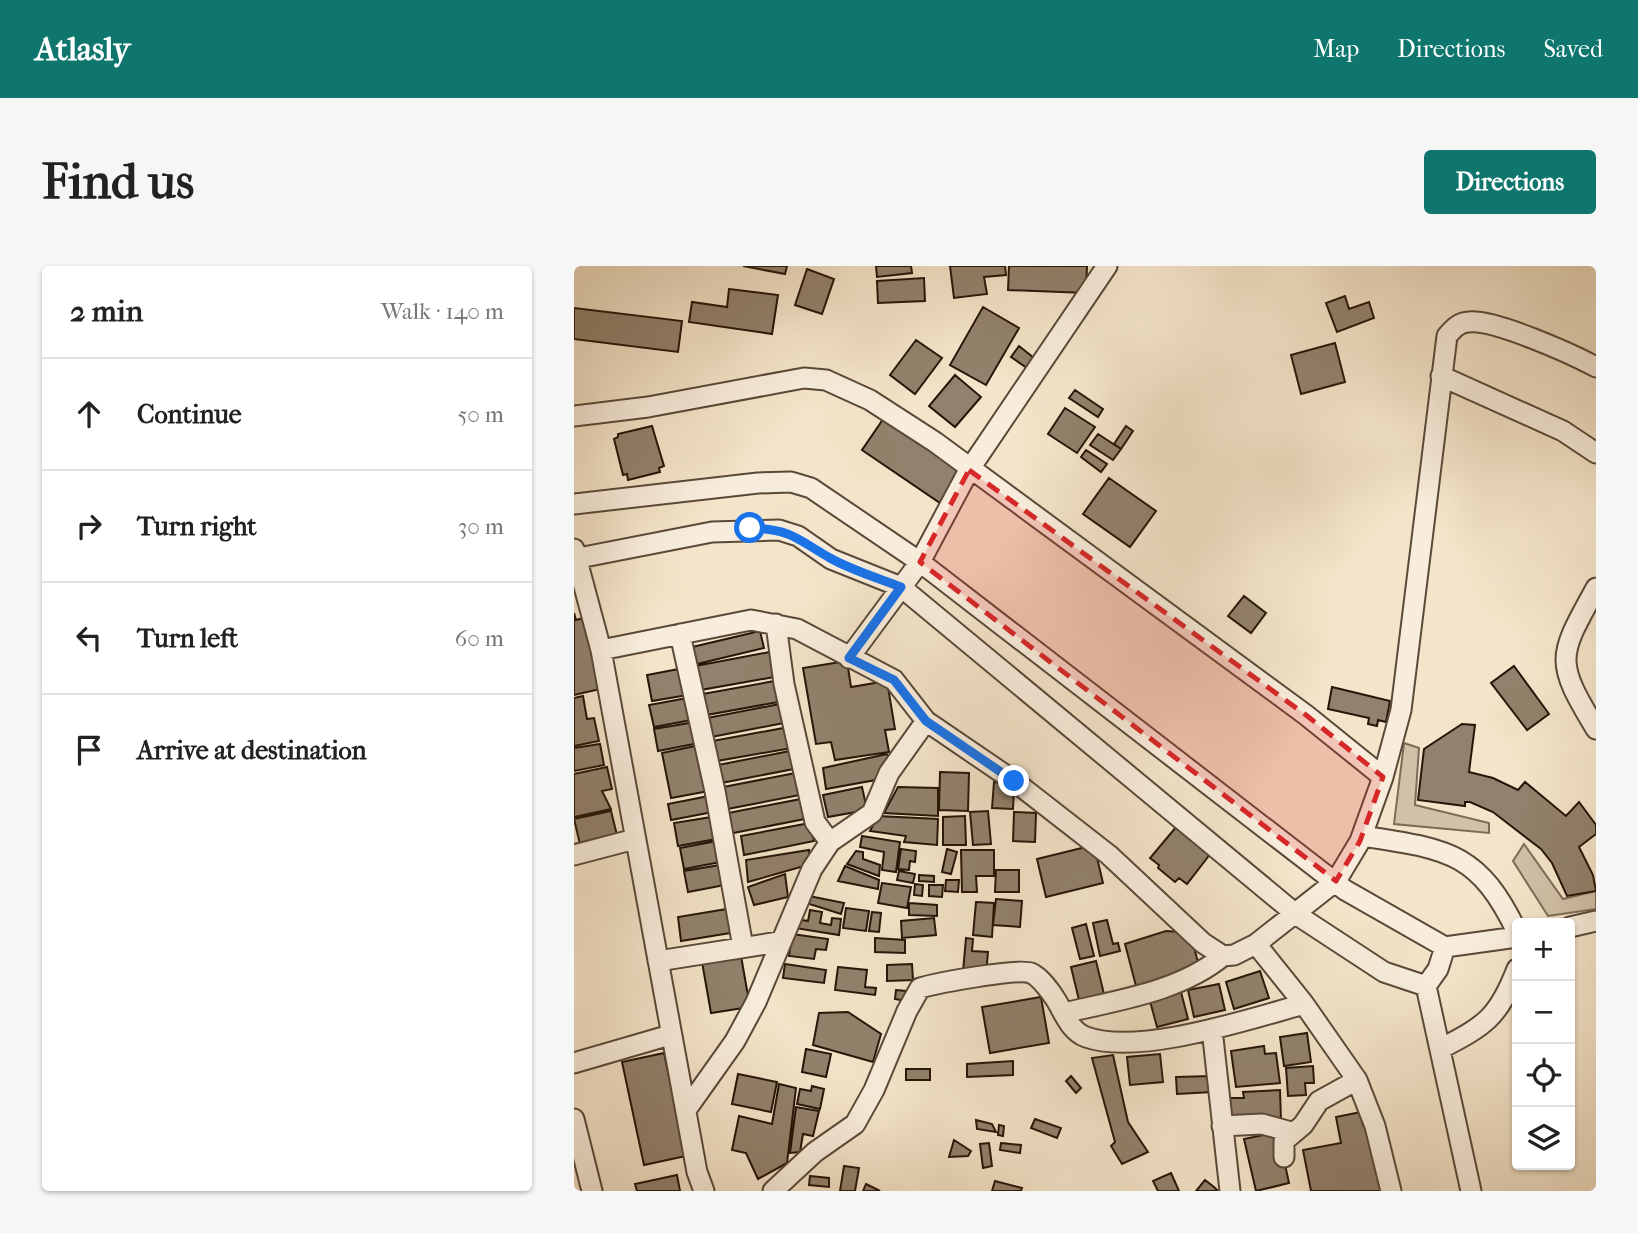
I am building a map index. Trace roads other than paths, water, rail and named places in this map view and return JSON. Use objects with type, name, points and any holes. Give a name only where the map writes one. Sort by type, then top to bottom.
[{"type":"street","points":[[849,658],[920,562],[969,470],[1107,266]]},
{"type":"street","points":[[1064,1013],[1181,982],[1206,970],[1223,956],[1234,955],[1256,944],[1297,915],[1336,881],[1362,836],[1383,777],[1401,710],[1447,336],[1460,323],[1471,321],[1493,325],[1596,367]]},
{"type":"street","points":[[1441,376],[1563,431],[1596,453]]},
{"type":"street","points":[[574,416],[648,407],[783,381],[804,378],[826,380],[870,400],[934,442],[1306,715],[1383,777]]},
{"type":"street","points":[[574,504],[758,483],[791,482],[811,488],[920,562],[1380,913],[1445,947],[1512,936]]},
{"type":"street","points":[[704,1191],[697,1172],[670,1035],[600,650],[576,556],[712,532],[779,530],[798,536],[831,559],[901,587],[1297,915],[1384,972],[1426,986]]},
{"type":"street","points":[[1596,587],[1567,640],[1564,657],[1573,692],[1596,729]]},
{"type":"street","points":[[600,650],[751,620],[797,629],[894,680],[926,721],[1014,781],[1109,855],[1203,943],[1223,956]]},
{"type":"street","points":[[776,624],[784,684],[815,822],[830,842]]},
{"type":"street","points":[[680,634],[715,791],[743,947]]},
{"type":"street","points":[[686,1111],[735,1041],[756,1002],[812,869],[830,842],[872,813],[889,773],[926,721]]},
{"type":"street","points":[[1362,836],[1435,847],[1472,868],[1500,897],[1512,924]]},
{"type":"street","points":[[574,855],[635,839]]},
{"type":"street","points":[[1575,926],[1596,921]]},
{"type":"street","points":[[658,961],[779,942]]},
{"type":"street","points":[[1256,944],[1304,1004],[1357,1080],[1375,1126],[1391,1191]]},
{"type":"street","points":[[1445,947],[1438,969],[1426,986],[1471,1191]]},
{"type":"street","points":[[773,1191],[815,1152],[855,1124],[874,1090],[907,1010],[920,988],[998,975],[1030,973],[1054,997],[1071,1025],[1082,1036],[1110,1043],[1212,1029],[1304,1004]]},
{"type":"street","points":[[1440,1049],[1482,1027],[1504,1003],[1512,981]]},
{"type":"street","points":[[1212,1029],[1230,1191]]},
{"type":"street","points":[[574,1063],[670,1035]]},
{"type":"street","points":[[1284,1157],[1284,1141],[1291,1132],[1303,1125],[1319,1101],[1357,1080]]},
{"type":"street","points":[[574,1119],[592,1191]]},
{"type":"street","points":[[1222,1126],[1262,1124],[1291,1132]]}]
